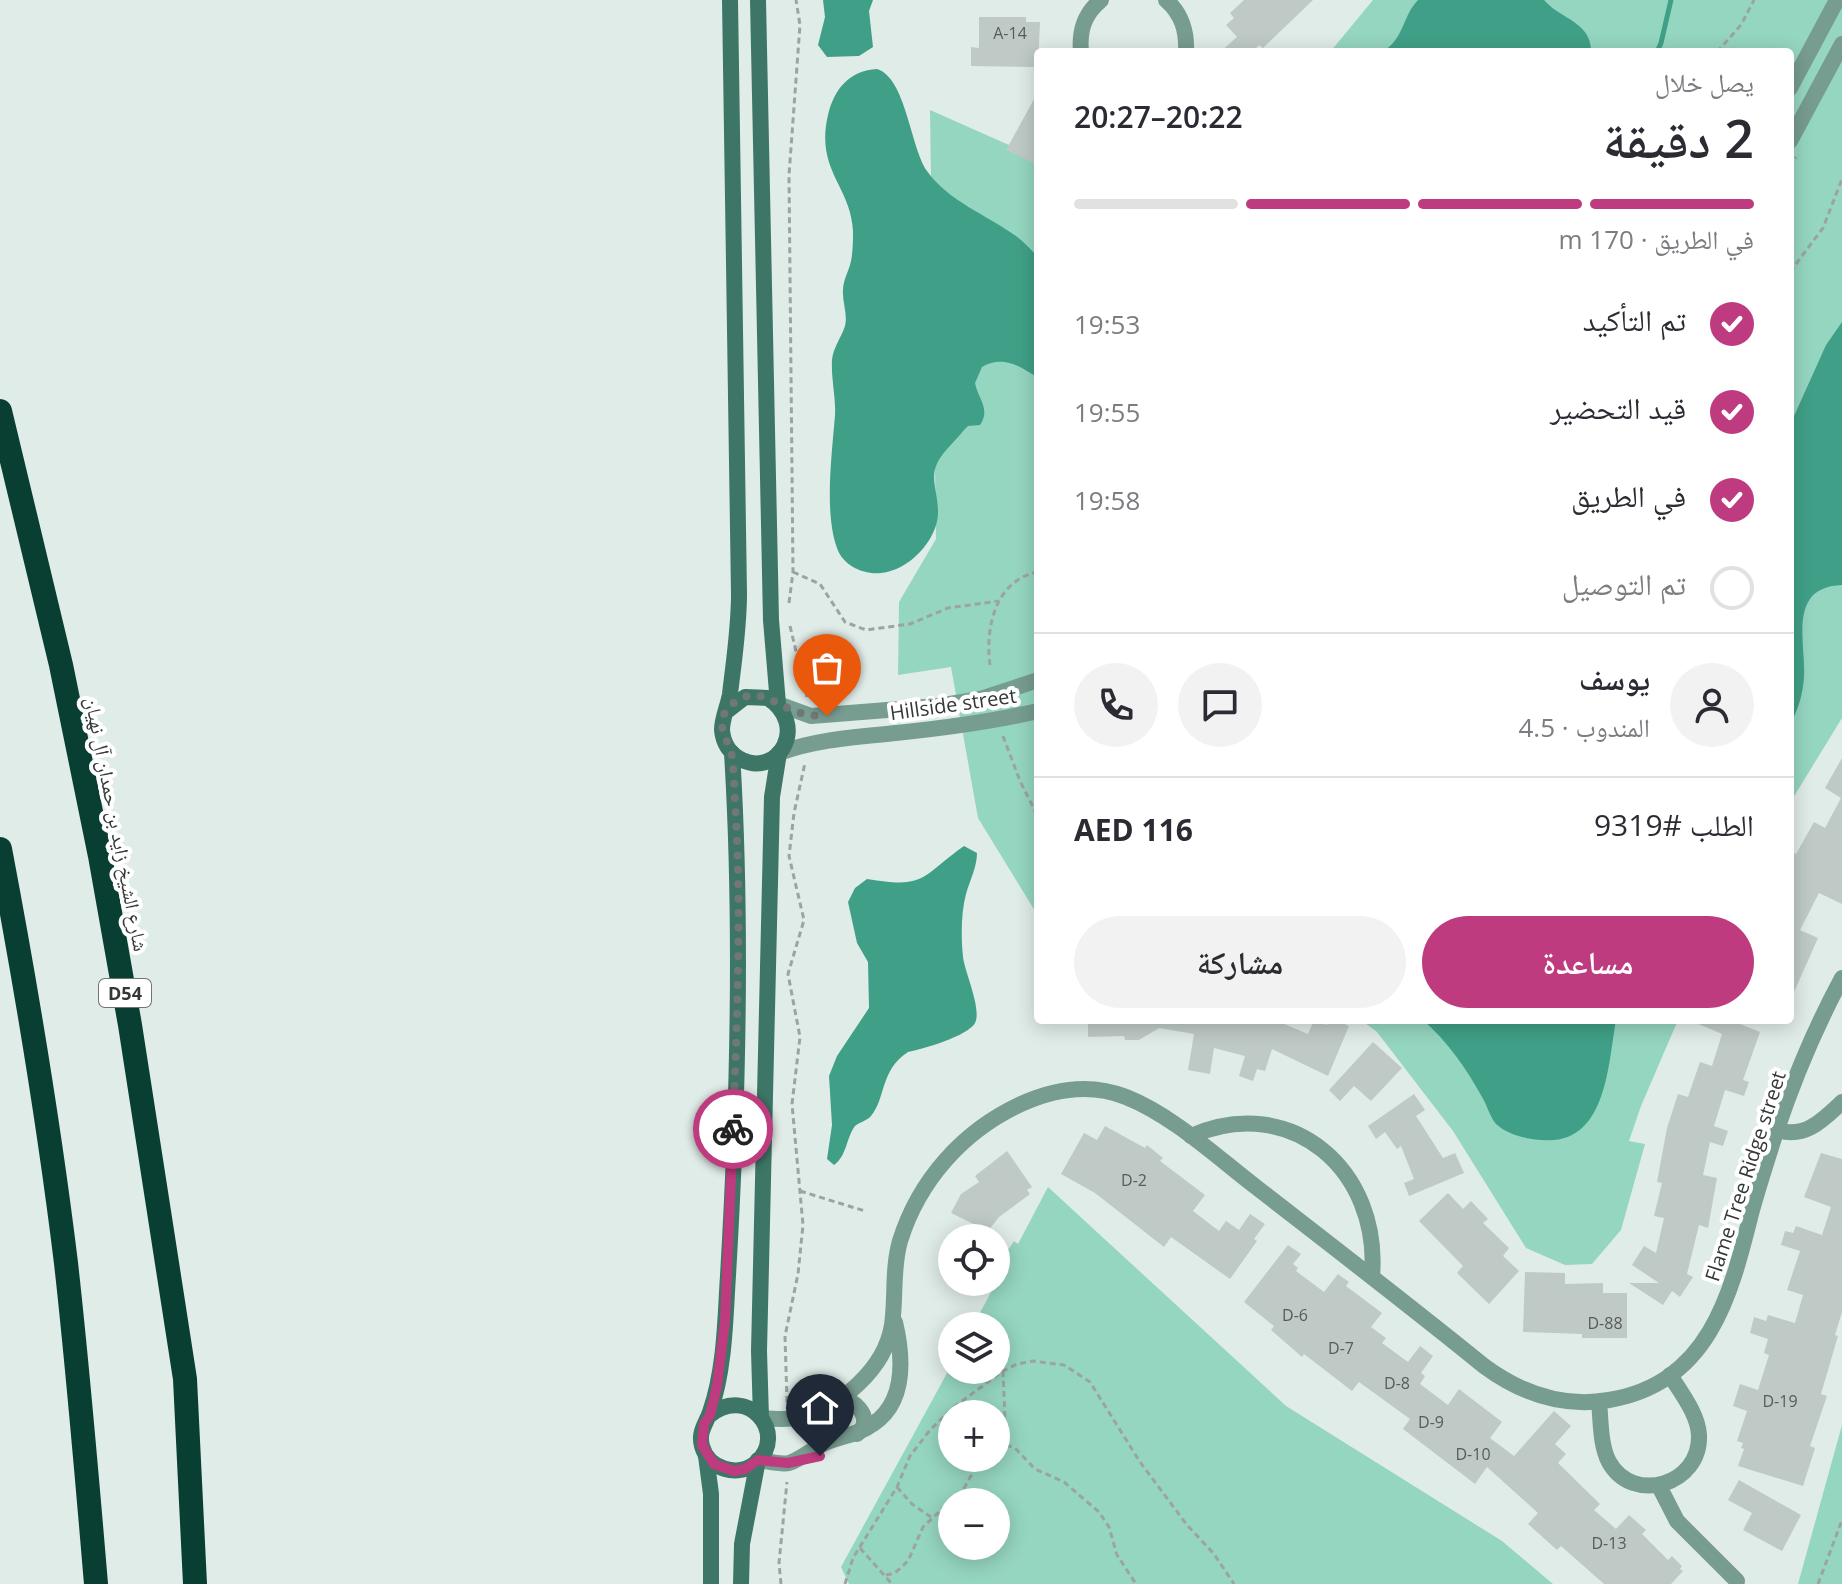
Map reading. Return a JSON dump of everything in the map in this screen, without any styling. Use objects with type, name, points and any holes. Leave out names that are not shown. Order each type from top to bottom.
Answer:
[{"type":"highway","name":"شارع الشيخ زايد بن حمدان آل نهيان","points":[[0,411],[61,665],[130,1025],[184,1368],[195,1584]]},
{"type":"highway","points":[[0,849],[52,1156],[76,1355],[96,1584]]},
{"type":"street","points":[[711,1584],[711,1494],[701,1435],[717,1386],[725,1321],[735,1085],[738,881],[732,753],[722,733],[737,644],[739,594],[730,0]]},
{"type":"street","points":[[741,1584],[742,1544],[758,1460],[767,1445],[768,1434],[761,1418],[759,1351],[772,797],[779,753],[789,734],[789,723],[778,704],[771,620],[758,0]]},
{"type":"street","points":[[1081,48],[1086,16],[1101,0]]},
{"type":"street","points":[[1794,81],[1837,0]]},
{"type":"street","points":[[1172,2],[1184,27],[1186,48]]},
{"type":"street","points":[[1794,134],[1842,44]]},
{"type":"street","name":"Hillside street","points":[[778,704],[811,716],[959,703],[1034,681]]},
{"type":"street","points":[[727,711],[745,697],[768,698],[778,704]]},
{"type":"street","name":"Hillside street","points":[[779,753],[811,743],[954,727],[1034,712]]},
{"type":"street","points":[[732,753],[750,762],[761,762],[779,753]]},
{"type":"street","name":"Flame Tree Ridge street","points":[[761,1418],[787,1419],[805,1415],[839,1398],[873,1368],[887,1342],[900,1242],[921,1194],[952,1153],[999,1116],[1050,1093],[1089,1089],[1127,1097],[1191,1136],[1484,1366],[1519,1388],[1558,1401],[1599,1402],[1636,1393],[1670,1375],[1693,1355],[1712,1331],[1726,1304],[1777,1130],[1812,1040],[1842,978]]},
{"type":"street","points":[[1777,1130],[1798,1133],[1810,1129],[1842,1102]]},
{"type":"street","points":[[1191,1136],[1235,1122],[1258,1123],[1281,1128],[1320,1149],[1336,1162],[1360,1196],[1373,1235],[1372,1276]]},
{"type":"street","name":"Flame Tree Ridge street","points":[[788,1463],[817,1447],[863,1430],[882,1417],[901,1376],[900,1346],[893,1312]]},
{"type":"street","points":[[1599,1402],[1605,1452],[1611,1465],[1632,1483],[1659,1486],[1672,1482],[1693,1462],[1699,1434],[1696,1420],[1670,1375]]},
{"type":"street","points":[[839,1398],[860,1407],[863,1430]]},
{"type":"street","points":[[710,1415],[718,1408],[740,1404],[761,1418]]},
{"type":"street","points":[[706,1456],[724,1469],[734,1471],[745,1469],[758,1460],[788,1463]]},
{"type":"street","points":[[1659,1486],[1677,1521],[1737,1581]]},
{"type":"path","points":[[796,0],[800,25],[789,175],[793,572],[787,614],[811,716]]},
{"type":"path","points":[[1722,48],[1741,25],[1754,0]]},
{"type":"path","points":[[1794,267],[1823,228],[1842,179]]},
{"type":"path","points":[[793,572],[820,584],[845,622],[866,630],[910,624],[948,608],[999,601]]},
{"type":"path","points":[[990,665],[990,624],[999,601],[1022,577],[1034,573]]},
{"type":"path","points":[[1002,733],[1034,809]]},
{"type":"path","points":[[787,1419],[785,1336],[798,1274],[803,1225],[792,1104],[800,1037],[788,974],[804,920],[789,856],[794,813],[811,743]]},
{"type":"path","points":[[800,1191],[865,1211]]},
{"type":"path","points":[[1010,1368],[1048,1361],[1078,1372],[1090,1382],[1140,1462],[1214,1554],[1234,1584]]},
{"type":"path","points":[[845,1584],[848,1569],[897,1487],[910,1456],[930,1430],[954,1407],[985,1384]]},
{"type":"path","points":[[1010,1446],[1035,1469],[1064,1482],[1099,1512],[1109,1527],[1117,1555],[1136,1584]]},
{"type":"path","points":[[781,1584],[779,1563],[788,1463]]},
{"type":"path","points":[[886,1575],[902,1568],[908,1561],[916,1539],[931,1517],[958,1497],[973,1472]]},
{"type":"path","points":[[897,1487],[912,1504],[931,1517]]},
{"type":"path","points":[[1818,1584],[1842,1520]]},
{"type":"path","points":[[859,1548],[892,1584]]},
{"type":"shaded area","points":[[823,0],[873,0],[869,11],[873,47],[859,56],[827,57],[818,45],[825,17]]},
{"type":"shaded area","points":[[1373,0],[1842,0],[1842,718],[1794,796],[1794,48],[1333,48]]},
{"type":"shaded area","points":[[1418,0],[1544,0],[1581,27],[1591,48],[1388,48],[1398,36]]},
{"type":"shaded area","points":[[877,69],[895,85],[921,160],[936,182],[1016,236],[1034,253],[1034,376],[1004,362],[982,367],[975,383],[984,409],[983,419],[980,425],[968,426],[964,430],[935,469],[938,511],[933,532],[912,560],[892,571],[881,573],[861,571],[840,554],[833,534],[830,483],[835,408],[832,360],[846,322],[843,286],[853,250],[853,231],[851,215],[830,164],[825,134],[828,115],[839,89],[851,77]]},
{"type":"shaded area","points":[[930,110],[1034,156],[1034,909],[978,818],[951,667],[898,675],[899,602],[936,539]]},
{"type":"shaded area","points":[[1842,322],[1842,585],[1825,588],[1813,595],[1806,606],[1802,633],[1803,683],[1794,716],[1794,416],[1826,345]]},
{"type":"shaded area","points":[[964,846],[977,853],[962,917],[963,957],[975,1000],[975,1023],[955,1037],[908,1052],[899,1059],[888,1075],[876,1109],[869,1118],[855,1126],[842,1157],[834,1165],[827,1159],[832,1125],[829,1076],[837,1056],[869,1008],[868,962],[857,943],[848,902],[855,888],[867,879],[901,882],[922,878]]},
{"type":"shaded area","points":[[1366,1024],[1676,1024],[1629,1141],[1645,1144],[1621,1230],[1592,1264],[1565,1265],[1526,1248],[1453,1131],[1377,1032]]},
{"type":"shaded area","points":[[1427,1024],[1615,1024],[1606,1079],[1592,1116],[1580,1130],[1564,1138],[1542,1140],[1518,1136],[1496,1124],[1476,1086],[1441,1037]]},
{"type":"shaded area","points":[[1048,1187],[1286,1406],[1502,1541],[1553,1584],[849,1584],[841,1567],[941,1384],[1010,1384],[1010,1312],[980,1312],[989,1296],[1010,1296],[1010,1247],[1014,1241],[1018,1244]]},
{"type":"shaded area","points":[[1842,1425],[1842,1584],[1798,1584]]},
{"type":"building","points":[[1244,0],[1313,0],[1263,48],[1259,45],[1256,48],[1225,48],[1237,37],[1226,25],[1234,18],[1230,13]]},
{"type":"building","points":[[979,17],[1026,17],[1026,22],[1040,22],[1039,48],[1034,48],[1034,67],[971,66],[971,47],[979,48]]},
{"type":"building","points":[[1034,99],[1034,163],[1006,150]]},
{"type":"building","points":[[1842,758],[1842,904],[1819,893],[1800,930],[1818,938],[1794,992],[1794,853],[1814,822],[1825,828],[1841,798],[1825,788]]},
{"type":"building","points":[[1088,1024],[1284,1024],[1308,1034],[1312,1024],[1349,1026],[1328,1076],[1272,1049],[1265,1071],[1257,1069],[1253,1081],[1239,1076],[1245,1056],[1214,1048],[1210,1074],[1188,1070],[1194,1034],[1159,1028],[1139,1040],[1125,1040],[1124,1036],[1088,1037]]},
{"type":"building","points":[[1698,1024],[1740,1024],[1760,1032],[1743,1080],[1749,1082],[1744,1096],[1725,1090],[1714,1126],[1728,1131],[1723,1146],[1710,1142],[1703,1175],[1717,1178],[1708,1228],[1699,1225],[1687,1274],[1693,1277],[1680,1297],[1672,1291],[1663,1305],[1629,1283],[1659,1283],[1632,1265],[1644,1246],[1656,1253],[1664,1218],[1654,1216],[1662,1183],[1657,1182],[1667,1128],[1678,1094],[1688,1097],[1700,1062],[1712,1066],[1722,1034]]},
{"type":"building","points":[[1373,1042],[1402,1068],[1371,1101],[1354,1086],[1340,1101],[1329,1090]]},
{"type":"building","points":[[1414,1094],[1425,1110],[1416,1116],[1443,1158],[1455,1153],[1464,1173],[1409,1196],[1404,1183],[1414,1179],[1401,1146],[1397,1149],[1385,1132],[1376,1139],[1368,1126]]},
{"type":"building","points":[[1105,1126],[1145,1148],[1147,1145],[1163,1158],[1160,1161],[1205,1195],[1193,1211],[1219,1231],[1226,1221],[1239,1230],[1250,1214],[1265,1224],[1230,1279],[1171,1237],[1164,1247],[1095,1193],[1061,1174],[1084,1133],[1097,1140]]},
{"type":"building","points":[[1007,1151],[1032,1187],[1027,1190],[1030,1194],[994,1224],[974,1224],[951,1213],[961,1194],[979,1182],[975,1176]]},
{"type":"building","points":[[1821,1153],[1842,1159],[1842,1312],[1821,1394],[1827,1396],[1810,1446],[1815,1448],[1803,1486],[1738,1466],[1744,1449],[1741,1448],[1743,1443],[1737,1441],[1747,1411],[1733,1406],[1740,1384],[1758,1390],[1769,1355],[1764,1353],[1768,1339],[1750,1333],[1754,1317],[1766,1321],[1768,1315],[1795,1323],[1803,1295],[1787,1290],[1800,1251],[1781,1245],[1785,1231],[1793,1233],[1796,1226],[1822,1235],[1831,1207],[1804,1197]]},
{"type":"building","points":[[1448,1193],[1463,1209],[1471,1201],[1488,1219],[1483,1223],[1509,1248],[1503,1256],[1519,1271],[1489,1304],[1457,1273],[1463,1266],[1419,1221]]},
{"type":"building","points":[[1288,1245],[1301,1254],[1293,1264],[1298,1268],[1296,1271],[1324,1292],[1338,1274],[1349,1282],[1346,1286],[1382,1313],[1371,1327],[1386,1338],[1382,1343],[1408,1362],[1420,1346],[1433,1356],[1421,1373],[1425,1376],[1420,1384],[1448,1405],[1459,1389],[1502,1422],[1490,1438],[1514,1456],[1554,1411],[1571,1426],[1555,1444],[1566,1454],[1558,1463],[1600,1504],[1594,1510],[1616,1529],[1629,1515],[1646,1530],[1642,1534],[1668,1560],[1672,1556],[1683,1571],[1671,1584],[1604,1584],[1561,1546],[1557,1550],[1528,1524],[1538,1513],[1487,1467],[1475,1484],[1403,1429],[1410,1419],[1359,1382],[1352,1391],[1304,1354],[1302,1357],[1271,1330],[1274,1326],[1244,1302]]},
{"type":"building","points":[[1525,1272],[1565,1273],[1565,1284],[1603,1283],[1603,1293],[1627,1293],[1627,1338],[1582,1338],[1582,1334],[1523,1332]]},
{"type":"building","points":[[1739,1480],[1801,1515],[1782,1551],[1743,1530],[1752,1513],[1728,1500]]},
{"type":"waterway","points":[[1659,48],[1671,0]]},
{"type":"way so far","points":[[733,1129],[737,837],[732,753],[722,733],[723,721],[735,702],[757,695],[795,712],[827,716]]},
{"type":"route","points":[[733,1129],[725,1321],[717,1386],[701,1435],[702,1445],[706,1456],[714,1464],[734,1471],[745,1469],[758,1460],[788,1463],[820,1456]]}]
